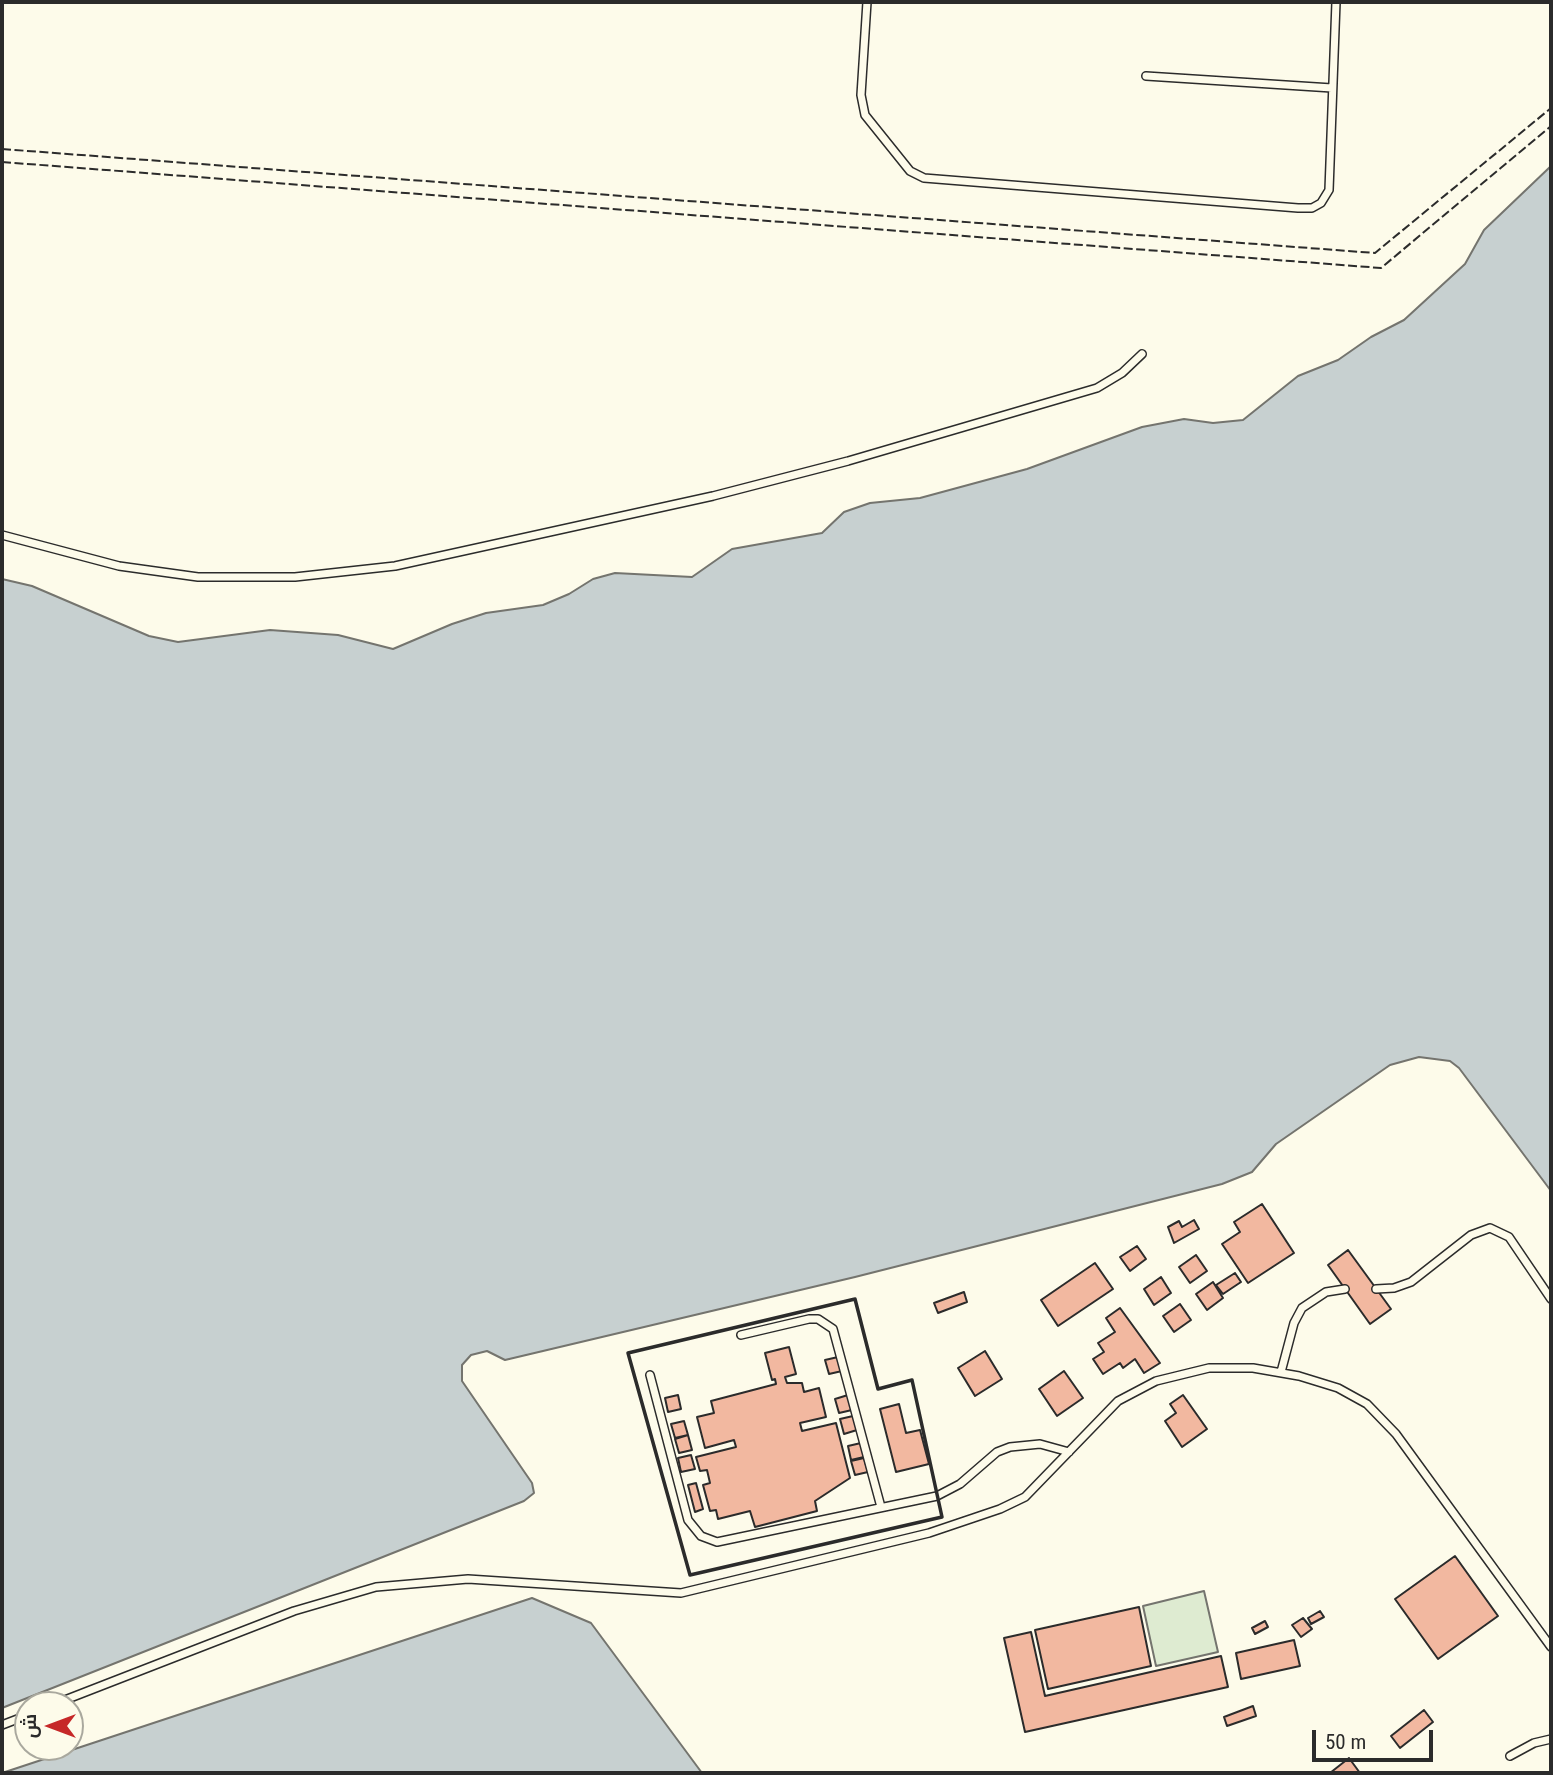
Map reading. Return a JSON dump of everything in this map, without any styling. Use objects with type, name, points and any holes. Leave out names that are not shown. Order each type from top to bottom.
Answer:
[{"type":"lane","points":[[867,2],[861,95],[865,115],[910,171],[924,178],[1312,208],[1321,203],[1329,190],[1336,2]]},
{"type":"lane","points":[[1146,76],[1332,88]]},
{"type":"lane","points":[[2,535],[119,566],[198,577],[295,577],[396,566],[713,496],[874,453],[1097,388],[1122,373],[1142,354]]},
{"type":"lane","points":[[1376,1289],[1394,1289],[1411,1282],[1471,1234],[1490,1228],[1509,1237],[1551,1299]]},
{"type":"lane","points":[[1281,1372],[1293,1323],[1302,1308],[1326,1292],[1345,1289]]},
{"type":"lane","points":[[741,1335],[809,1319],[818,1319],[833,1329],[881,1507]]},
{"type":"lane","points":[[84,1693],[303,1608],[376,1587],[468,1579],[654,1594],[695,1592],[929,1533],[1000,1509],[1036,1488],[1118,1401],[1156,1381],[1209,1367],[1281,1372],[1346,1392],[1383,1418],[1551,1647]]},
{"type":"lane","points":[[650,1375],[688,1520],[701,1536],[725,1541],[950,1490],[997,1452],[1010,1447],[1040,1444],[1069,1452]]},
{"type":"lane","points":[[1510,1756],[1534,1743],[1551,1739]]},
{"type":"green space","points":[[1204,1591],[1218,1652],[1156,1666],[1143,1606]]},
{"type":"shaded area","points":[[1551,166],[1551,1191],[1459,1068],[1450,1061],[1419,1057],[1390,1065],[1276,1144],[1252,1172],[1222,1184],[855,1277],[505,1360],[487,1351],[471,1355],[462,1365],[462,1381],[532,1483],[534,1493],[524,1501],[45,1691],[14,1691],[14,1703],[2,1708],[2,579],[32,586],[149,636],[178,642],[270,630],[338,635],[393,649],[486,613],[543,605],[569,594],[593,579],[615,573],[692,577],[732,549],[822,533],[844,512],[870,503],[920,498],[1027,469],[1142,427],[1184,419],[1213,423],[1243,420],[1298,376],[1338,360],[1371,337],[1404,320],[1465,264],[1484,230]]},
{"type":"shaded area","points":[[532,1598],[591,1623],[702,1773],[2,1773],[38,1761],[84,1761],[84,1746]]},
{"type":"building","points":[[1262,1204],[1294,1253],[1248,1283],[1222,1244],[1240,1232],[1234,1222]]},
{"type":"building","points":[[1194,1220],[1199,1229],[1174,1243],[1168,1227],[1179,1221],[1182,1227]]},
{"type":"building","points":[[1137,1246],[1146,1259],[1130,1271],[1120,1257]]},
{"type":"building","points":[[1348,1250],[1391,1309],[1370,1324],[1328,1265]]},
{"type":"building","points":[[1196,1255],[1207,1271],[1190,1283],[1179,1267]]},
{"type":"building","points":[[1095,1263],[1113,1289],[1058,1326],[1041,1300]]},
{"type":"building","points":[[1235,1273],[1241,1282],[1223,1294],[1216,1285]]},
{"type":"building","points":[[1161,1277],[1171,1293],[1154,1305],[1144,1289]]},
{"type":"building","points":[[1213,1282],[1223,1298],[1207,1310],[1196,1294]]},
{"type":"building","points":[[964,1292],[967,1302],[938,1313],[934,1303]]},
{"type":"building","points":[[1180,1304],[1191,1320],[1174,1332],[1163,1316]]},
{"type":"building","points":[[1120,1308],[1160,1363],[1144,1373],[1135,1359],[1123,1368],[1120,1363],[1103,1374],[1093,1359],[1104,1352],[1098,1343],[1115,1332],[1106,1318]]},
{"type":"building","points":[[789,1347],[796,1374],[785,1377],[787,1383],[802,1383],[804,1392],[819,1388],[826,1417],[800,1423],[802,1431],[836,1423],[850,1478],[815,1501],[817,1511],[755,1527],[750,1511],[718,1519],[716,1510],[710,1511],[703,1485],[710,1483],[707,1470],[700,1471],[696,1457],[736,1447],[734,1440],[705,1448],[697,1417],[714,1413],[711,1401],[776,1384],[775,1379],[772,1380],[765,1353]]},
{"type":"building","points":[[985,1351],[1002,1379],[975,1396],[958,1368]]},
{"type":"building","points":[[838,1357],[842,1371],[829,1374],[825,1360]]},
{"type":"building","points":[[1064,1371],[1083,1398],[1057,1416],[1039,1389]]},
{"type":"building","points":[[678,1395],[681,1409],[668,1412],[665,1398]]},
{"type":"building","points":[[848,1395],[852,1410],[839,1413],[835,1399]]},
{"type":"building","points":[[1183,1395],[1207,1429],[1182,1447],[1165,1421],[1176,1413],[1170,1404]]},
{"type":"building","points":[[899,1404],[906,1433],[920,1430],[929,1464],[896,1472],[880,1409]]},
{"type":"building","points":[[853,1416],[857,1430],[844,1434],[840,1419]]},
{"type":"building","points":[[684,1421],[688,1435],[675,1438],[671,1424]]},
{"type":"building","points":[[688,1435],[692,1450],[679,1453],[675,1439]]},
{"type":"building","points":[[861,1443],[864,1457],[851,1460],[848,1446]]},
{"type":"building","points":[[691,1455],[695,1469],[681,1472],[678,1458]]},
{"type":"building","points":[[864,1458],[868,1472],[855,1475],[851,1461]]},
{"type":"building","points":[[696,1483],[703,1509],[695,1512],[688,1485]]},
{"type":"building","points":[[1455,1556],[1498,1616],[1438,1659],[1395,1599]]},
{"type":"building","points":[[1139,1607],[1151,1666],[1048,1689],[1035,1630]]},
{"type":"building","points":[[1320,1611],[1324,1617],[1311,1624],[1308,1618]]},
{"type":"building","points":[[1303,1618],[1312,1629],[1301,1637],[1292,1625]]},
{"type":"building","points":[[1265,1621],[1268,1627],[1255,1634],[1252,1628]]},
{"type":"building","points":[[1031,1632],[1045,1696],[1221,1656],[1228,1687],[1025,1732],[1004,1638]]},
{"type":"building","points":[[1294,1640],[1300,1666],[1241,1679],[1236,1653]]},
{"type":"building","points":[[1253,1706],[1256,1716],[1227,1726],[1224,1717]]},
{"type":"building","points":[[1424,1710],[1433,1722],[1400,1748],[1391,1736]]},
{"type":"building","points":[[1349,1758],[1360,1773],[1330,1773]]},
{"type":"fence","points":[[2,149],[1375,253],[1551,108]]},
{"type":"fence","points":[[2,162],[1381,268],[1551,126]]},
{"type":"wall","points":[[855,1299],[878,1389],[912,1380],[942,1517],[690,1575],[628,1353],[855,1299]]}]
